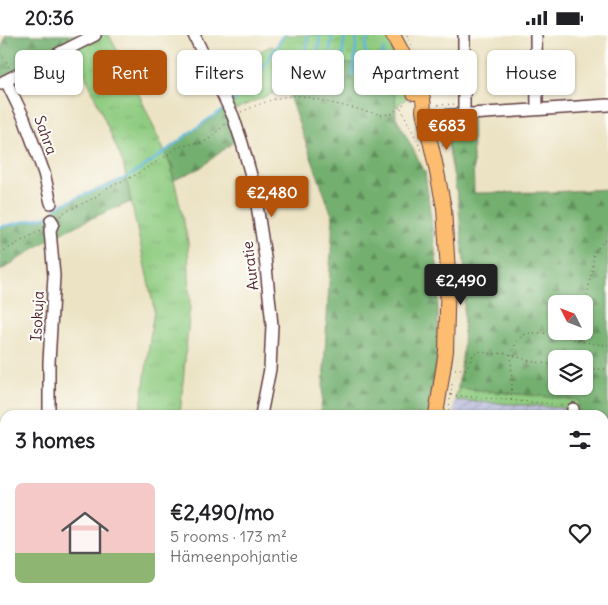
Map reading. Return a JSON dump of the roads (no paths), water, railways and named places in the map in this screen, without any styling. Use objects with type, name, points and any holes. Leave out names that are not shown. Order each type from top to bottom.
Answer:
[{"type":"main road","points":[[393,35],[402,52],[414,91],[419,89],[422,96],[444,209],[448,273],[446,351],[437,410]]},
{"type":"street","points":[[6,80],[95,35]]},
{"type":"street","name":"Auratie","points":[[194,35],[233,116],[254,186],[272,325],[270,369],[262,410]]},
{"type":"street","points":[[464,35],[464,114]]},
{"type":"street","points":[[536,35],[537,109]]},
{"type":"street","name":"Sahra","points":[[6,80],[24,118],[44,173],[51,203]]},
{"type":"street","points":[[424,114],[464,114],[608,105]]},
{"type":"street","name":"Isokuja","points":[[50,410],[54,276],[50,229],[52,222]]},
{"type":"waterway","points":[[232,103],[262,69],[284,35]]},
{"type":"waterway","points":[[306,50],[308,35]]},
{"type":"waterway","points":[[318,50],[320,35]]},
{"type":"waterway","points":[[330,50],[332,35]]},
{"type":"waterway","points":[[343,50],[345,35]]},
{"type":"waterway","points":[[353,75],[357,35]]},
{"type":"waterway","points":[[365,50],[367,35]]},
{"type":"waterway","points":[[56,208],[134,173],[202,123],[226,108]]},
{"type":"waterway","points":[[0,227],[48,215]]}]
